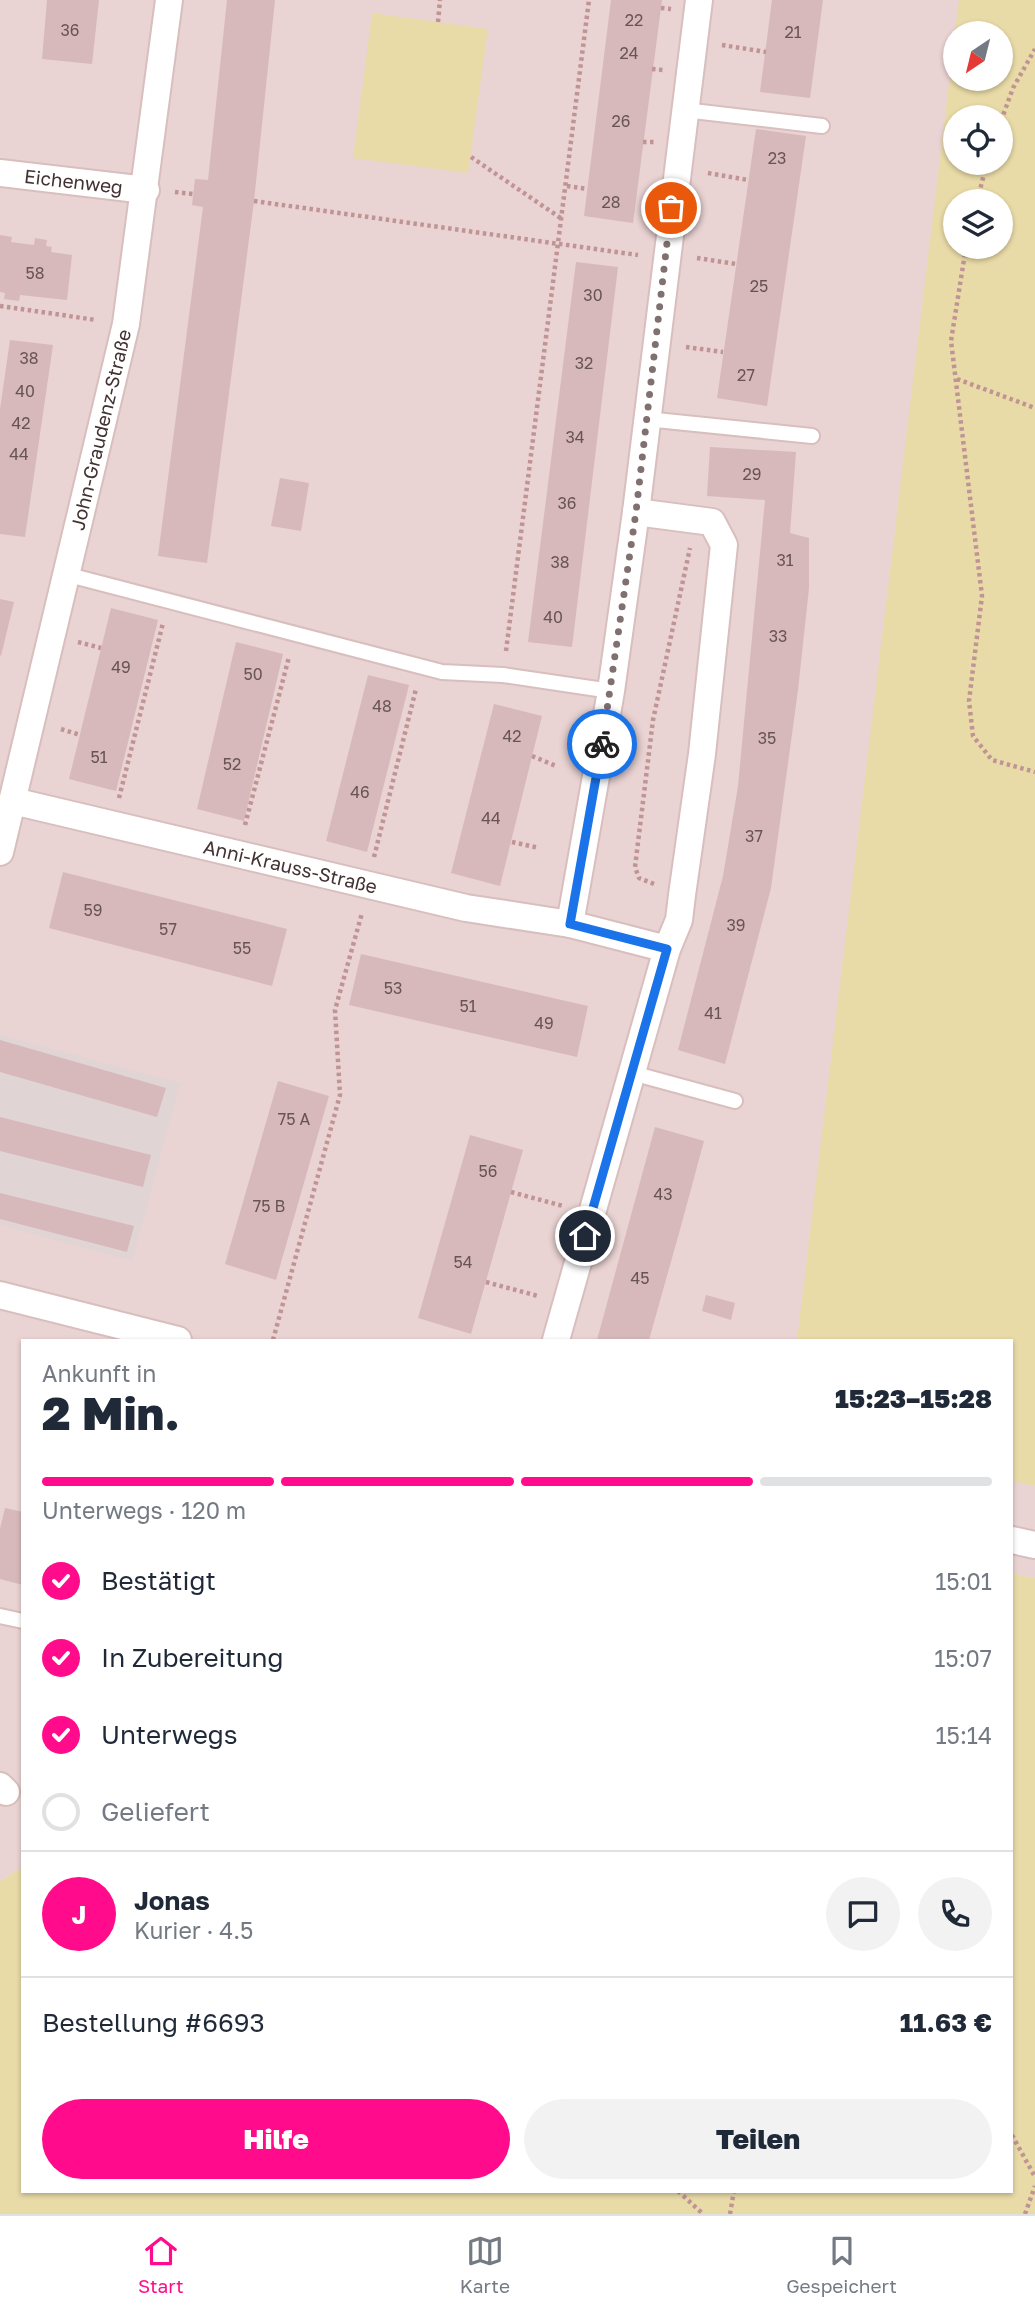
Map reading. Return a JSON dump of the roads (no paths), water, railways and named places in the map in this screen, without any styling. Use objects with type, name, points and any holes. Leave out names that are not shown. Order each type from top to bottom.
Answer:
[{"type":"street","name":"John-Graudenz-Straße","points":[[0,852],[126,324],[146,190],[169,0]]},
{"type":"street","points":[[570,924],[611,691],[636,512],[665,258],[699,0]]},
{"type":"street","name":"Eichenweg","points":[[0,173],[146,190]]},
{"type":"street","points":[[556,1339],[667,949],[679,920],[702,754],[724,545],[712,522],[636,512]]},
{"type":"street","name":"Anni-Krauss-Straße","points":[[13,801],[371,877],[467,908],[570,924],[667,949]]},
{"type":"street","points":[[0,1296],[174,1339]]},
{"type":"street","points":[[1013,1540],[1035,1545]]},
{"type":"lane","points":[[684,110],[822,127]]},
{"type":"lane","points":[[646,419],[812,436]]},
{"type":"lane","points":[[65,574],[442,672],[503,676],[611,691]]},
{"type":"lane","points":[[632,1073],[734,1101]]},
{"type":"lane","points":[[0,1616],[21,1621]]}]
